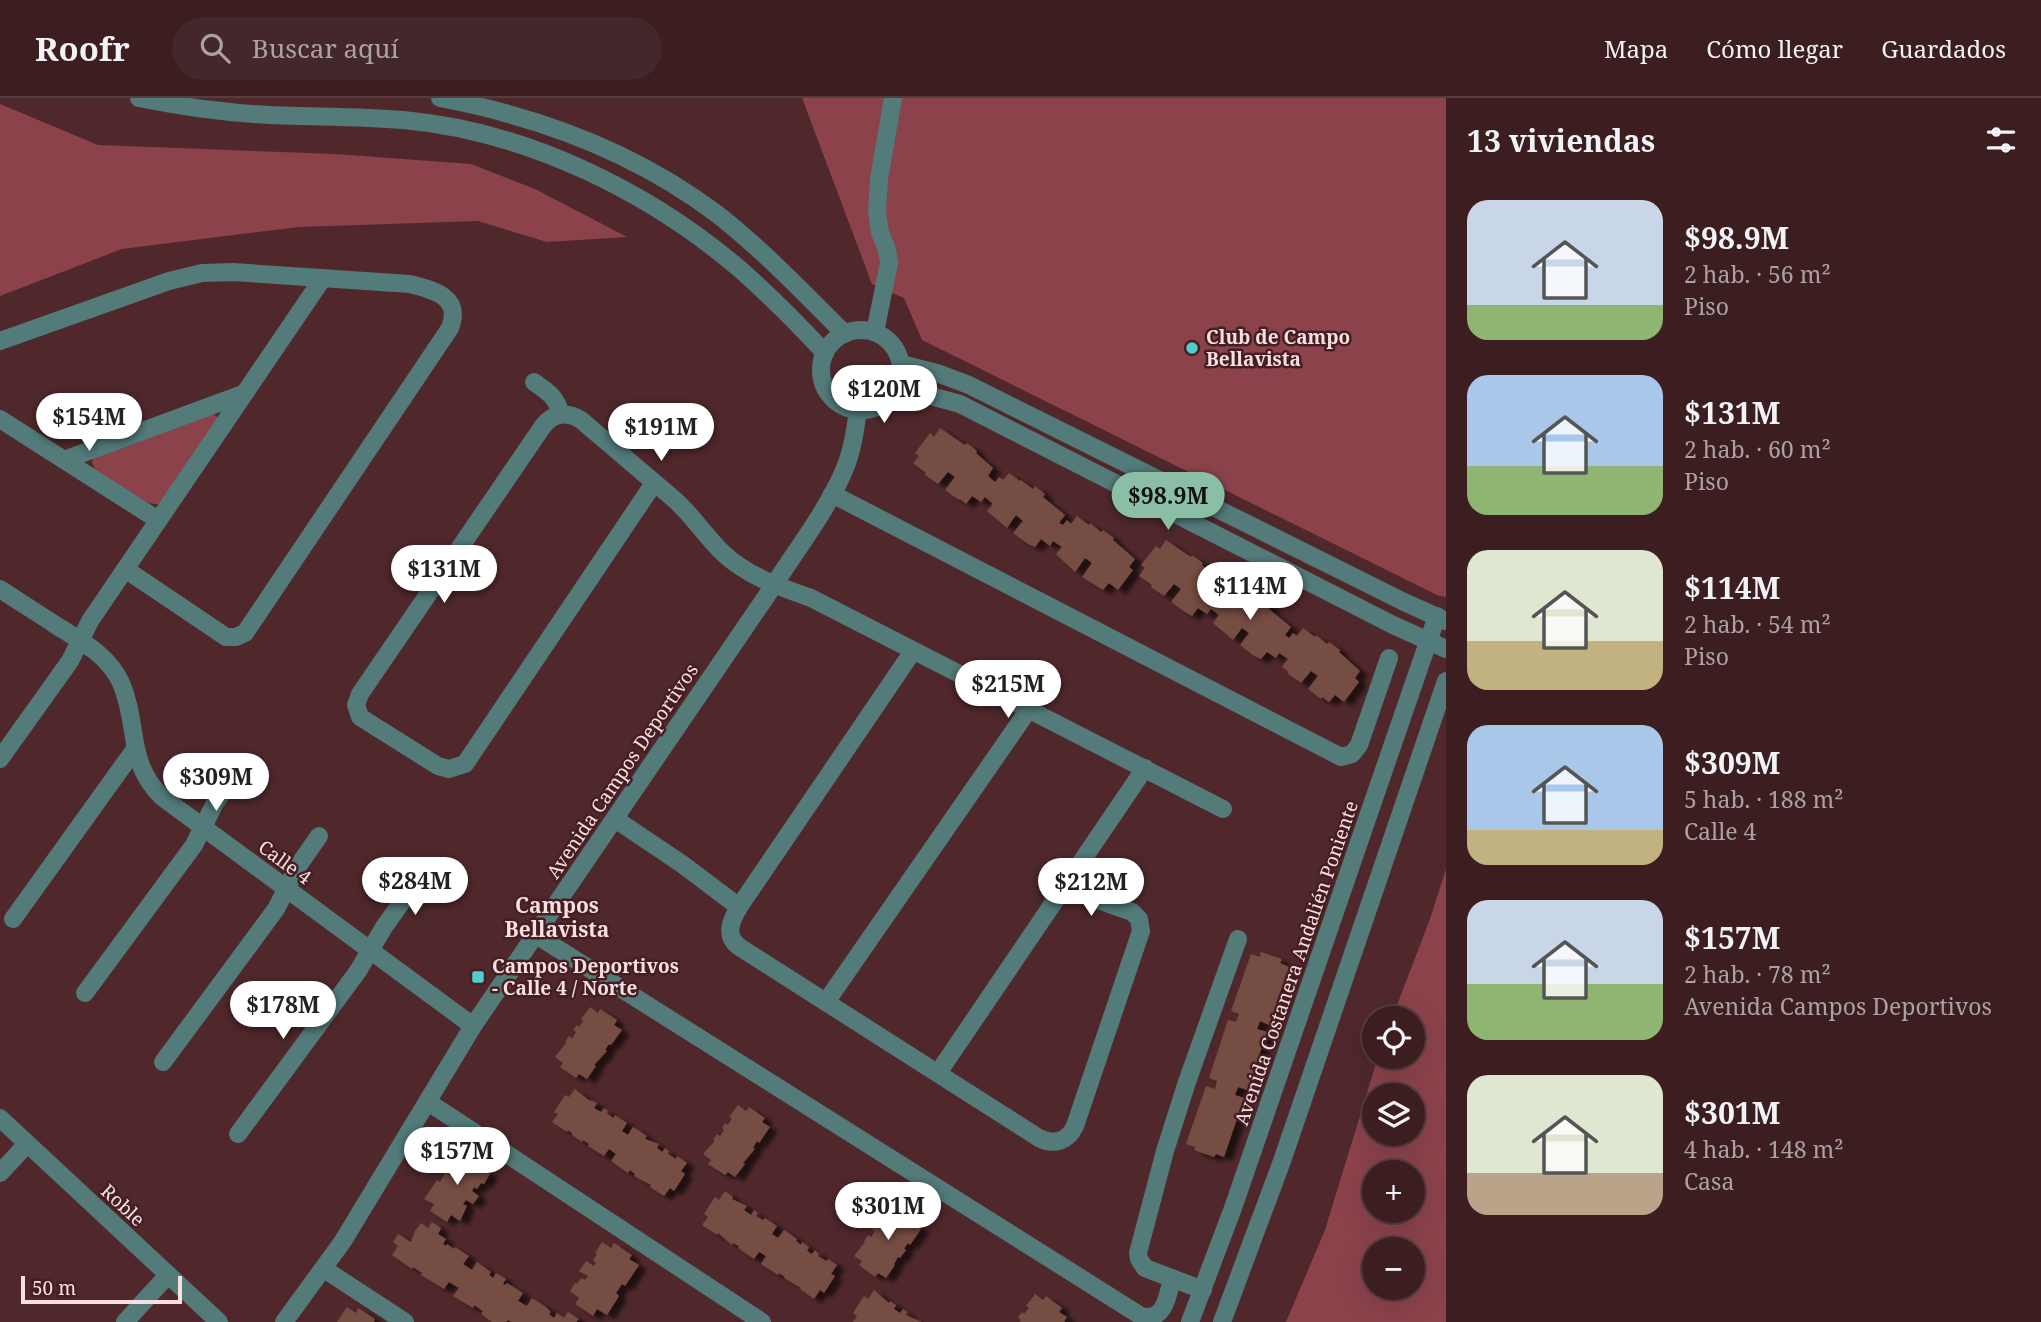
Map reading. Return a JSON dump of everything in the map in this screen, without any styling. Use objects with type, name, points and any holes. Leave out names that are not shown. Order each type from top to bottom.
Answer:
[{"type":"street","points":[[139,98],[204,110],[405,120],[464,130],[548,155],[629,194],[707,243],[775,302],[825,354]]},
{"type":"street","points":[[440,98],[517,115],[560,129],[662,177],[716,213],[740,233],[845,334]]},
{"type":"street","points":[[875,332],[889,263],[877,212],[879,179],[894,98]]},
{"type":"street","points":[[0,341],[186,276],[218,272],[410,284],[435,292],[447,300],[453,314],[450,328],[245,633],[236,637],[226,636],[125,569]]},
{"type":"street","points":[[0,759],[71,661],[90,621],[323,278]]},
{"type":"street","points":[[892,397],[900,382],[901,364],[892,344],[875,332],[855,331],[833,342],[825,354],[821,372],[827,391],[840,404],[858,410],[877,407],[892,397],[909,394],[924,394],[960,404],[1393,625],[1446,649]]},
{"type":"street","points":[[901,364],[969,385],[1441,619]]},
{"type":"street","points":[[534,382],[554,398],[560,414]]},
{"type":"street","points":[[64,460],[243,394]]},
{"type":"street","name":"Avenida Campos Deportivos","points":[[284,1322],[324,1269],[473,1026],[774,585],[832,494],[851,452],[858,410]]},
{"type":"street","points":[[654,483],[465,764],[449,769],[438,766],[366,722],[357,710],[360,694],[542,426],[560,414],[567,414],[581,420],[686,510],[722,553],[737,565],[774,585],[811,598],[1223,808]]},
{"type":"street","points":[[0,419],[158,520]]},
{"type":"street","points":[[832,494],[1341,757],[1352,754],[1359,745],[1389,658]]},
{"type":"street","name":"Calle 4","points":[[0,589],[104,659],[121,683],[140,766],[153,789],[473,1026]]},
{"type":"street","name":"Avenida Costanera Andalién Poniente","points":[[1190,1322],[1237,1197],[1429,641],[1441,619]]},
{"type":"street","points":[[914,650],[739,907],[729,929],[732,940],[1046,1142],[1061,1141],[1072,1132],[1141,925],[1132,912],[1064,888]]},
{"type":"street","points":[[1222,1322],[1282,1161],[1446,681]]},
{"type":"street","points":[[827,1002],[1029,709]]},
{"type":"street","points":[[13,919],[135,749]]},
{"type":"street","points":[[938,1073],[1145,768]]},
{"type":"street","points":[[85,993],[194,845],[215,803],[234,776]]},
{"type":"street","points":[[615,819],[739,907]]},
{"type":"street","points":[[163,1062],[276,909],[298,866],[319,836]]},
{"type":"street","points":[[238,1134],[358,971],[414,885]]},
{"type":"street","points":[[536,935],[1141,1316],[1154,1318],[1163,1312],[1172,1278]]},
{"type":"street","points":[[1203,1290],[1145,1268],[1139,1259],[1139,1245],[1187,1082],[1238,939]]},
{"type":"street","points":[[428,1102],[762,1322]]},
{"type":"street","name":"Roble","points":[[0,1118],[219,1322]]},
{"type":"street","points":[[0,1173],[27,1144]]},
{"type":"street","points":[[324,1269],[405,1322]]},
{"type":"street","points":[[125,1322],[169,1275]]},
{"type":"shaded area","name":"Club de Campo Bellavista","points":[[802,98],[1446,98],[1446,597],[1437,595],[922,340],[904,298],[872,284]]},
{"type":"shaded area","points":[[0,104],[98,145],[335,154],[471,164],[535,189],[627,237],[547,242],[478,221],[299,227],[122,249],[0,296]]},
{"type":"shaded area","points":[[213,414],[219,418],[160,504],[135,497],[95,469],[92,463],[93,458]]},
{"type":"shaded area","points":[[1446,869],[1446,1322],[1286,1322],[1325,1230],[1362,1109],[1362,1146],[1425,1146],[1425,1083],[1370,1083],[1374,1069],[1425,1069],[1425,1006],[1397,1006]]},
{"type":"building","points":[[940,428],[977,451],[993,468],[988,476],[995,482],[999,477],[1003,480],[1009,473],[1033,489],[1035,486],[1045,494],[1043,497],[1065,515],[1059,523],[1063,525],[1067,520],[1071,524],[1077,516],[1114,538],[1113,540],[1135,559],[1129,567],[1133,570],[1118,590],[1109,583],[1103,590],[1082,577],[1092,563],[1085,558],[1075,572],[1056,554],[1062,547],[1053,541],[1050,546],[1041,539],[1035,547],[1028,544],[1013,533],[1023,521],[1016,515],[1007,528],[987,511],[993,504],[985,497],[981,502],[972,496],[966,504],[959,500],[945,490],[955,477],[948,472],[938,484],[925,475],[926,473],[913,463],[919,456],[915,453],[930,433],[934,437]]},
{"type":"building","points":[[1166,540],[1203,563],[1219,580],[1214,588],[1221,594],[1225,589],[1229,592],[1235,585],[1271,606],[1269,609],[1291,627],[1285,635],[1289,638],[1293,633],[1297,636],[1303,628],[1340,650],[1339,652],[1360,671],[1355,678],[1359,682],[1344,702],[1335,695],[1329,702],[1322,697],[1321,699],[1308,689],[1318,676],[1311,671],[1301,683],[1282,667],[1288,659],[1279,653],[1276,658],[1267,652],[1261,659],[1254,656],[1240,645],[1249,633],[1242,628],[1233,640],[1213,623],[1219,615],[1211,609],[1207,614],[1198,608],[1192,616],[1185,612],[1171,602],[1181,589],[1174,584],[1164,596],[1151,587],[1152,585],[1139,576],[1145,568],[1141,565],[1156,546],[1160,549]]},
{"type":"building","points":[[1261,952],[1282,959],[1280,963],[1289,967],[1269,1025],[1260,1021],[1257,1029],[1267,1032],[1247,1090],[1238,1087],[1235,1095],[1244,1098],[1224,1157],[1216,1154],[1214,1157],[1186,1144],[1206,1086],[1215,1089],[1217,1081],[1209,1078],[1228,1020],[1236,1022],[1239,1014],[1231,1011],[1251,954],[1260,957]]},
{"type":"building","points":[[590,1007],[598,1013],[600,1009],[617,1020],[614,1025],[622,1030],[594,1065],[596,1066],[587,1079],[579,1074],[576,1078],[560,1067],[563,1063],[555,1057],[569,1036],[572,1039],[576,1032],[573,1030],[577,1025],[579,1027],[583,1021],[581,1019]]},
{"type":"building","points":[[575,1089],[597,1103],[594,1108],[601,1112],[604,1108],[613,1118],[615,1115],[627,1123],[622,1131],[628,1135],[633,1127],[647,1136],[645,1139],[659,1144],[657,1148],[662,1152],[665,1148],[669,1151],[668,1154],[687,1163],[681,1171],[685,1174],[674,1191],[670,1188],[664,1196],[634,1176],[630,1170],[628,1173],[611,1161],[616,1154],[609,1149],[604,1156],[552,1122],[558,1114],[554,1112],[565,1095],[569,1097]]},
{"type":"building","points":[[738,1105],[746,1111],[749,1107],[765,1118],[762,1122],[770,1127],[759,1143],[757,1141],[753,1148],[755,1149],[735,1177],[728,1172],[725,1175],[708,1164],[711,1160],[703,1154],[715,1141],[713,1140],[717,1134],[720,1136],[725,1123],[728,1125],[732,1118],[729,1117]]},
{"type":"building","points":[[455,1151],[464,1157],[467,1153],[484,1164],[481,1168],[490,1174],[484,1184],[481,1183],[477,1189],[474,1187],[472,1191],[479,1196],[473,1204],[466,1200],[463,1204],[467,1206],[460,1221],[451,1215],[447,1222],[430,1211],[434,1204],[424,1199],[437,1180],[440,1182],[445,1173],[442,1172]]},
{"type":"building","points":[[725,1191],[732,1199],[747,1206],[744,1210],[751,1215],[754,1210],[758,1213],[756,1216],[777,1226],[772,1234],[778,1238],[784,1230],[801,1245],[802,1242],[809,1247],[807,1251],[812,1254],[815,1250],[818,1256],[837,1265],[831,1274],[835,1276],[824,1293],[820,1290],[814,1299],[779,1273],[778,1275],[761,1264],[766,1256],[759,1252],[754,1259],[738,1248],[739,1246],[733,1243],[732,1245],[718,1233],[717,1235],[702,1225],[708,1217],[704,1214],[715,1197],[719,1200]]},
{"type":"building","points":[[888,1206],[897,1212],[899,1208],[916,1220],[913,1223],[921,1229],[910,1245],[908,1243],[900,1258],[898,1257],[886,1278],[878,1273],[875,1277],[859,1265],[862,1261],[854,1256],[868,1235],[871,1237],[876,1224],[878,1226],[883,1220],[880,1218]]},
{"type":"building","points":[[432,1222],[441,1228],[438,1234],[446,1239],[443,1244],[454,1249],[455,1247],[469,1256],[463,1264],[472,1270],[477,1262],[491,1272],[489,1275],[493,1278],[496,1273],[506,1279],[503,1284],[507,1283],[523,1293],[518,1301],[527,1306],[532,1298],[546,1307],[554,1318],[557,1313],[564,1318],[568,1312],[579,1319],[576,1322],[492,1322],[474,1305],[473,1308],[453,1296],[459,1288],[449,1282],[444,1289],[392,1255],[398,1246],[393,1242],[398,1234],[411,1242],[421,1223],[428,1228]]},
{"type":"building","points":[[602,1242],[611,1248],[614,1243],[632,1255],[629,1259],[639,1265],[625,1286],[622,1284],[616,1293],[619,1296],[607,1315],[597,1309],[593,1316],[575,1304],[579,1298],[570,1291],[581,1278],[585,1280],[588,1276],[579,1271],[586,1261],[594,1266],[595,1253]]},
{"type":"building","points":[[874,1290],[889,1303],[890,1301],[896,1305],[894,1309],[900,1313],[903,1309],[907,1312],[906,1315],[922,1322],[853,1322],[857,1316],[853,1313],[864,1296],[868,1299]]},
{"type":"building","points":[[1035,1294],[1043,1300],[1046,1296],[1062,1308],[1059,1312],[1067,1317],[1064,1322],[1020,1322],[1018,1317],[1029,1308],[1026,1306]]},
{"type":"building","points":[[347,1307],[356,1313],[358,1308],[375,1319],[374,1322],[337,1322]]},
{"type":"place","name":"Club de Campo Bellavista","points":[[1192,348]]},
{"type":"place","name":"Campos Deportivos - Calle 4 / Norte","points":[[478,977]]},
{"type":"district","name":"Campos Bellavista","points":[[557,918]]}]
